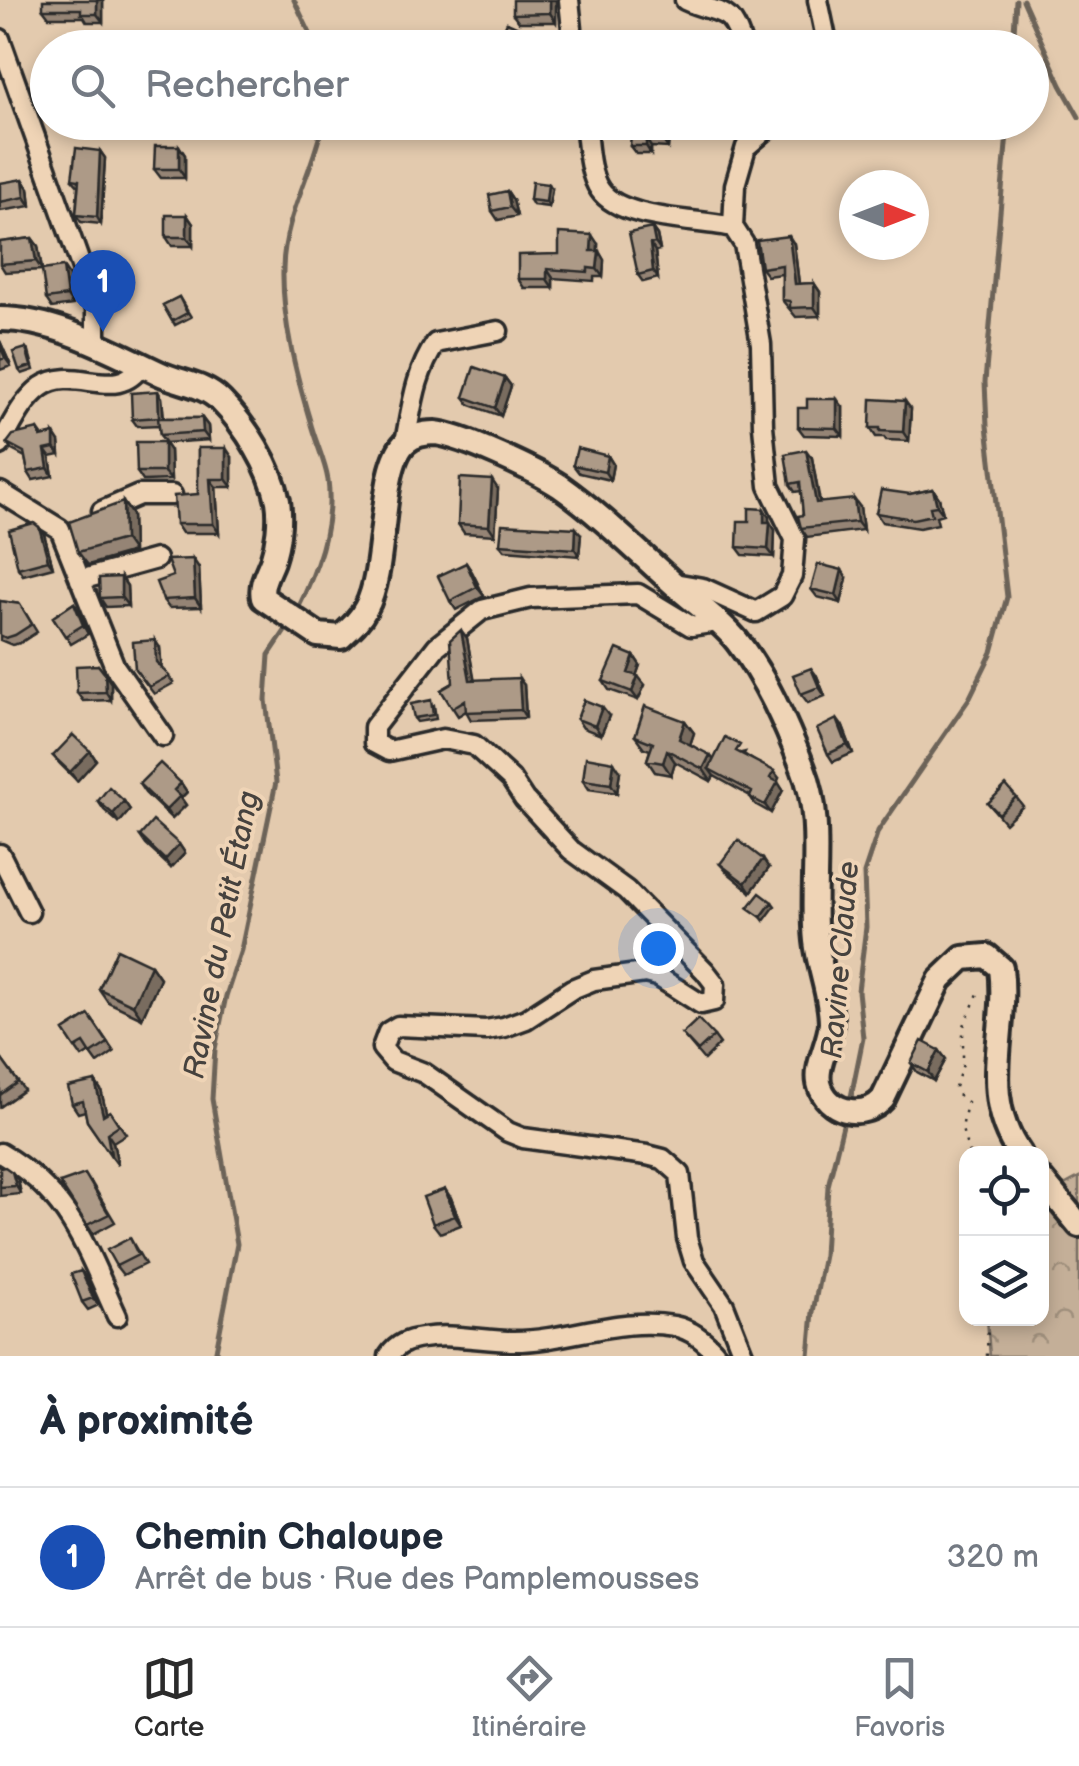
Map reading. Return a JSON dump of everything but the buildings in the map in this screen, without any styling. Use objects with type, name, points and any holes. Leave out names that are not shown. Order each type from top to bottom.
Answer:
[{"type":"main road","points":[[0,319],[54,329],[96,344],[195,385],[222,402],[261,458],[273,485],[279,521],[273,558],[261,588],[268,603],[318,634],[342,637],[368,606],[384,534],[391,464],[405,442],[419,434],[446,435],[552,481],[733,636],[756,666],[804,770],[814,816],[816,937],[830,1016],[819,1086],[833,1104],[864,1113],[875,1108],[883,1099],[940,980],[953,964],[974,955],[987,956],[1001,968],[1004,986],[996,1078],[1006,1126],[1016,1146]]},
{"type":"main road","points":[[1049,1189],[1079,1225]]},
{"type":"street","points":[[569,0],[572,30]]},
{"type":"street","points":[[686,0],[725,12],[737,30]]},
{"type":"street","points":[[818,0],[824,30]]},
{"type":"street","points":[[0,39],[30,123]]},
{"type":"street","points":[[36,140],[96,308],[96,344]]},
{"type":"street","points":[[587,140],[599,190],[614,204],[668,218],[732,227]]},
{"type":"street","points":[[673,583],[703,588],[756,612],[782,596],[792,576],[795,539],[770,486],[762,426],[761,344],[749,270],[744,244],[732,227],[734,185],[746,147],[753,140]]},
{"type":"street","points":[[405,442],[416,382],[436,343],[498,330]]},
{"type":"street","points":[[0,445],[25,402],[44,386],[76,379],[118,384],[127,381],[142,364]]},
{"type":"street","points":[[0,492],[76,522],[139,495],[172,495]]},
{"type":"street","points":[[76,522],[80,580],[114,667],[163,736]]},
{"type":"street","points":[[80,580],[156,559]]},
{"type":"street","points":[[717,622],[692,626],[638,594],[531,598],[482,610],[437,646],[374,727],[374,743],[389,751],[443,739],[474,744],[492,758],[570,850],[626,890],[705,971],[715,984],[714,1001],[701,1004],[656,976],[628,975],[594,980],[572,989],[548,1007],[504,1027],[486,1030],[398,1026],[388,1032],[382,1048],[393,1062],[424,1072],[508,1132],[523,1138],[647,1155],[674,1166],[680,1174],[687,1238],[694,1261],[724,1305],[744,1356]]},
{"type":"street","points":[[0,854],[30,912]]},
{"type":"street","points":[[0,1153],[43,1184],[73,1220],[117,1316]]},
{"type":"street","points":[[389,1356],[406,1342],[422,1338],[458,1336],[513,1341],[642,1324],[688,1329],[718,1356]]},
{"type":"path","points":[[967,1146],[962,1129],[967,1102],[960,1098],[956,1087],[964,1064],[964,1028],[982,984],[1004,986]]},
{"type":"path","points":[[987,1356],[988,1326]]},
{"type":"green space","points":[[1079,1177],[1079,1356],[990,1356],[988,1326],[1049,1326],[1049,1200],[1055,1190]]},
{"type":"waterway","name":"Ravine du Petit Étang","points":[[294,0],[308,30]]},
{"type":"waterway","name":"Ravine Claude","points":[[1014,30],[1016,0]]},
{"type":"waterway","points":[[1023,0],[1036,30]]},
{"type":"waterway","points":[[1049,58],[1079,117]]},
{"type":"waterway","name":"Ravine du Petit Étang","points":[[296,613],[322,549],[329,498],[327,473],[291,347],[283,270],[288,232],[318,140]]},
{"type":"waterway","name":"Ravine Claude","points":[[850,1102],[863,1038],[858,991],[866,927],[864,873],[878,831],[969,699],[992,652],[1007,597],[985,382],[1006,140]]},
{"type":"waterway","name":"Ravine du Petit Étang","points":[[215,1356],[237,1244],[212,1099],[215,1049],[241,950],[276,782],[266,700],[269,655],[291,622]]},
{"type":"waterway","name":"Ravine Claude","points":[[809,1356],[824,1255],[828,1186],[845,1117]]},
{"type":"place","name":"Chemin Chaloupe","points":[[103,332]]}]
